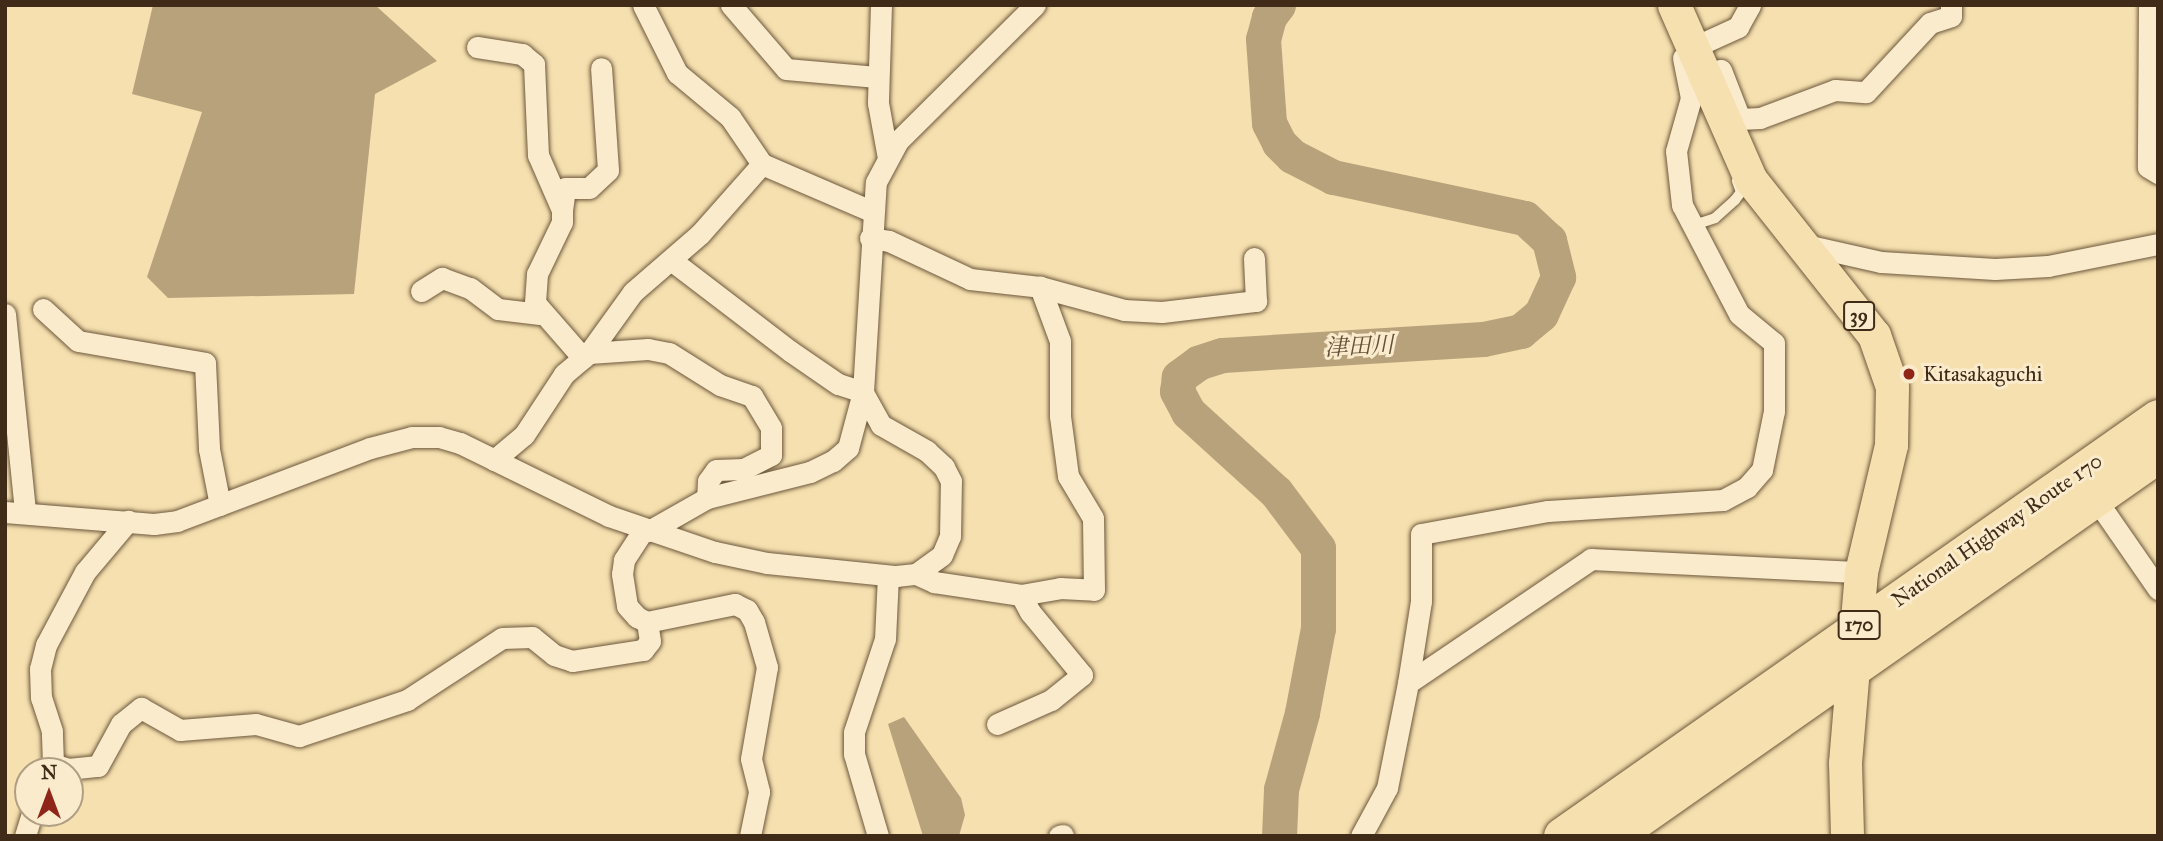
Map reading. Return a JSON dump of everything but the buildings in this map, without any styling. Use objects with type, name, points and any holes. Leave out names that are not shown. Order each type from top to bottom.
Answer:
[{"type":"highway","name":"National Highway Route 170","points":[[1562,836],[2158,418]]},
{"type":"highway","name":"National Highway Route 170","points":[[1613,836],[2158,454]]},
{"type":"main road","name":"39","points":[[1676,9],[1751,180],[1874,335],[1892,387],[1891,445],[1861,572],[1856,668],[1845,763],[1841,832]]},
{"type":"street","points":[[643,5],[677,73],[730,117],[762,164],[871,211]]},
{"type":"street","points":[[730,5],[786,69],[877,77]]},
{"type":"street","points":[[881,5],[877,77],[888,158]]},
{"type":"street","points":[[84,770],[98,766],[121,724],[141,708],[180,730],[256,724],[299,736],[407,701],[502,638],[532,637],[554,655],[572,661],[643,650],[650,641],[647,621],[627,606],[622,575],[624,560],[646,530],[707,498],[810,472],[833,461],[848,448],[863,391],[871,211],[876,182],[905,133],[1035,5]]},
{"type":"street","points":[[1750,5],[1738,27],[1698,61],[1721,70],[1740,119],[1760,118],[1835,90],[1866,92],[1930,23],[1951,16],[1951,5]]},
{"type":"street","points":[[2149,5],[2148,167],[2158,173]]},
{"type":"street","points":[[1362,836],[1387,788],[1408,683],[1421,601],[1421,534],[1548,511],[1723,500],[1746,487],[1762,470],[1774,411],[1773,343],[1739,314],[1691,226],[1676,176],[1680,129],[1691,98],[1691,79],[1673,29],[1676,9]]},
{"type":"street","points":[[477,47],[523,54],[534,64],[538,155],[562,210]]},
{"type":"street","points":[[601,68],[608,170],[589,188],[565,188],[562,222],[537,274],[535,303],[540,314],[586,355],[648,349],[668,353],[720,385],[752,396],[771,428],[771,455],[751,467],[716,470],[708,481],[707,498]]},
{"type":"street","points":[[494,460],[524,435],[564,374],[586,355],[633,292],[741,193],[762,164]]},
{"type":"street","points":[[870,238],[890,241],[970,279],[1040,287],[1124,310],[1189,312],[1256,301],[1254,258]]},
{"type":"street","points":[[1799,243],[1881,262],[1983,269],[2048,267],[2158,243]]},
{"type":"street","points":[[671,260],[818,371],[838,384],[863,391],[881,425],[927,451],[944,467],[951,481],[950,536],[942,555],[916,574]]},
{"type":"street","points":[[421,291],[442,278],[470,288],[498,309],[540,314]]},
{"type":"street","points":[[5,314],[15,512],[128,521],[177,521],[370,448],[412,437],[460,443],[646,530],[767,563],[888,576],[916,574],[934,582],[1021,595],[1060,588],[1094,590],[1093,518],[1068,476],[1060,416],[1060,341],[1040,287]]},
{"type":"street","points":[[43,309],[78,341],[205,363],[209,449],[220,505]]},
{"type":"street","points":[[2095,498],[2158,589]]},
{"type":"street","points":[[51,757],[52,732],[41,698],[40,669],[46,645],[85,572],[128,521]]},
{"type":"street","points":[[1408,683],[1591,559],[1861,572]]},
{"type":"street","points":[[878,836],[854,754],[854,732],[885,639],[888,576]]},
{"type":"street","points":[[997,724],[1051,701],[1082,675],[1030,612],[1021,595]]},
{"type":"street","points":[[647,621],[735,604],[747,610],[754,622],[767,667],[751,759],[759,792],[750,836]]},
{"type":"lane","points":[[1691,226],[1715,218],[1741,192],[1734,172],[1736,150]]},
{"type":"shaded area","points":[[153,5],[375,5],[437,61],[375,94],[354,294],[168,298],[147,277],[202,112],[132,94]]},
{"type":"shaded area","points":[[904,717],[961,798],[965,815],[959,836],[923,836],[888,724]]},
{"type":"waterway","name":"津田川","points":[[1278,5],[1269,17],[1263,39],[1269,123],[1279,143],[1292,156],[1333,177],[1525,218],[1549,240],[1558,277],[1541,314],[1521,331],[1483,339],[1222,355],[1198,363],[1179,377],[1177,391],[1188,412],[1276,492],[1318,548],[1318,628],[1302,713],[1281,789],[1279,836]]},
{"type":"place","name":"Kitasakaguchi","points":[[1909,374]]}]
